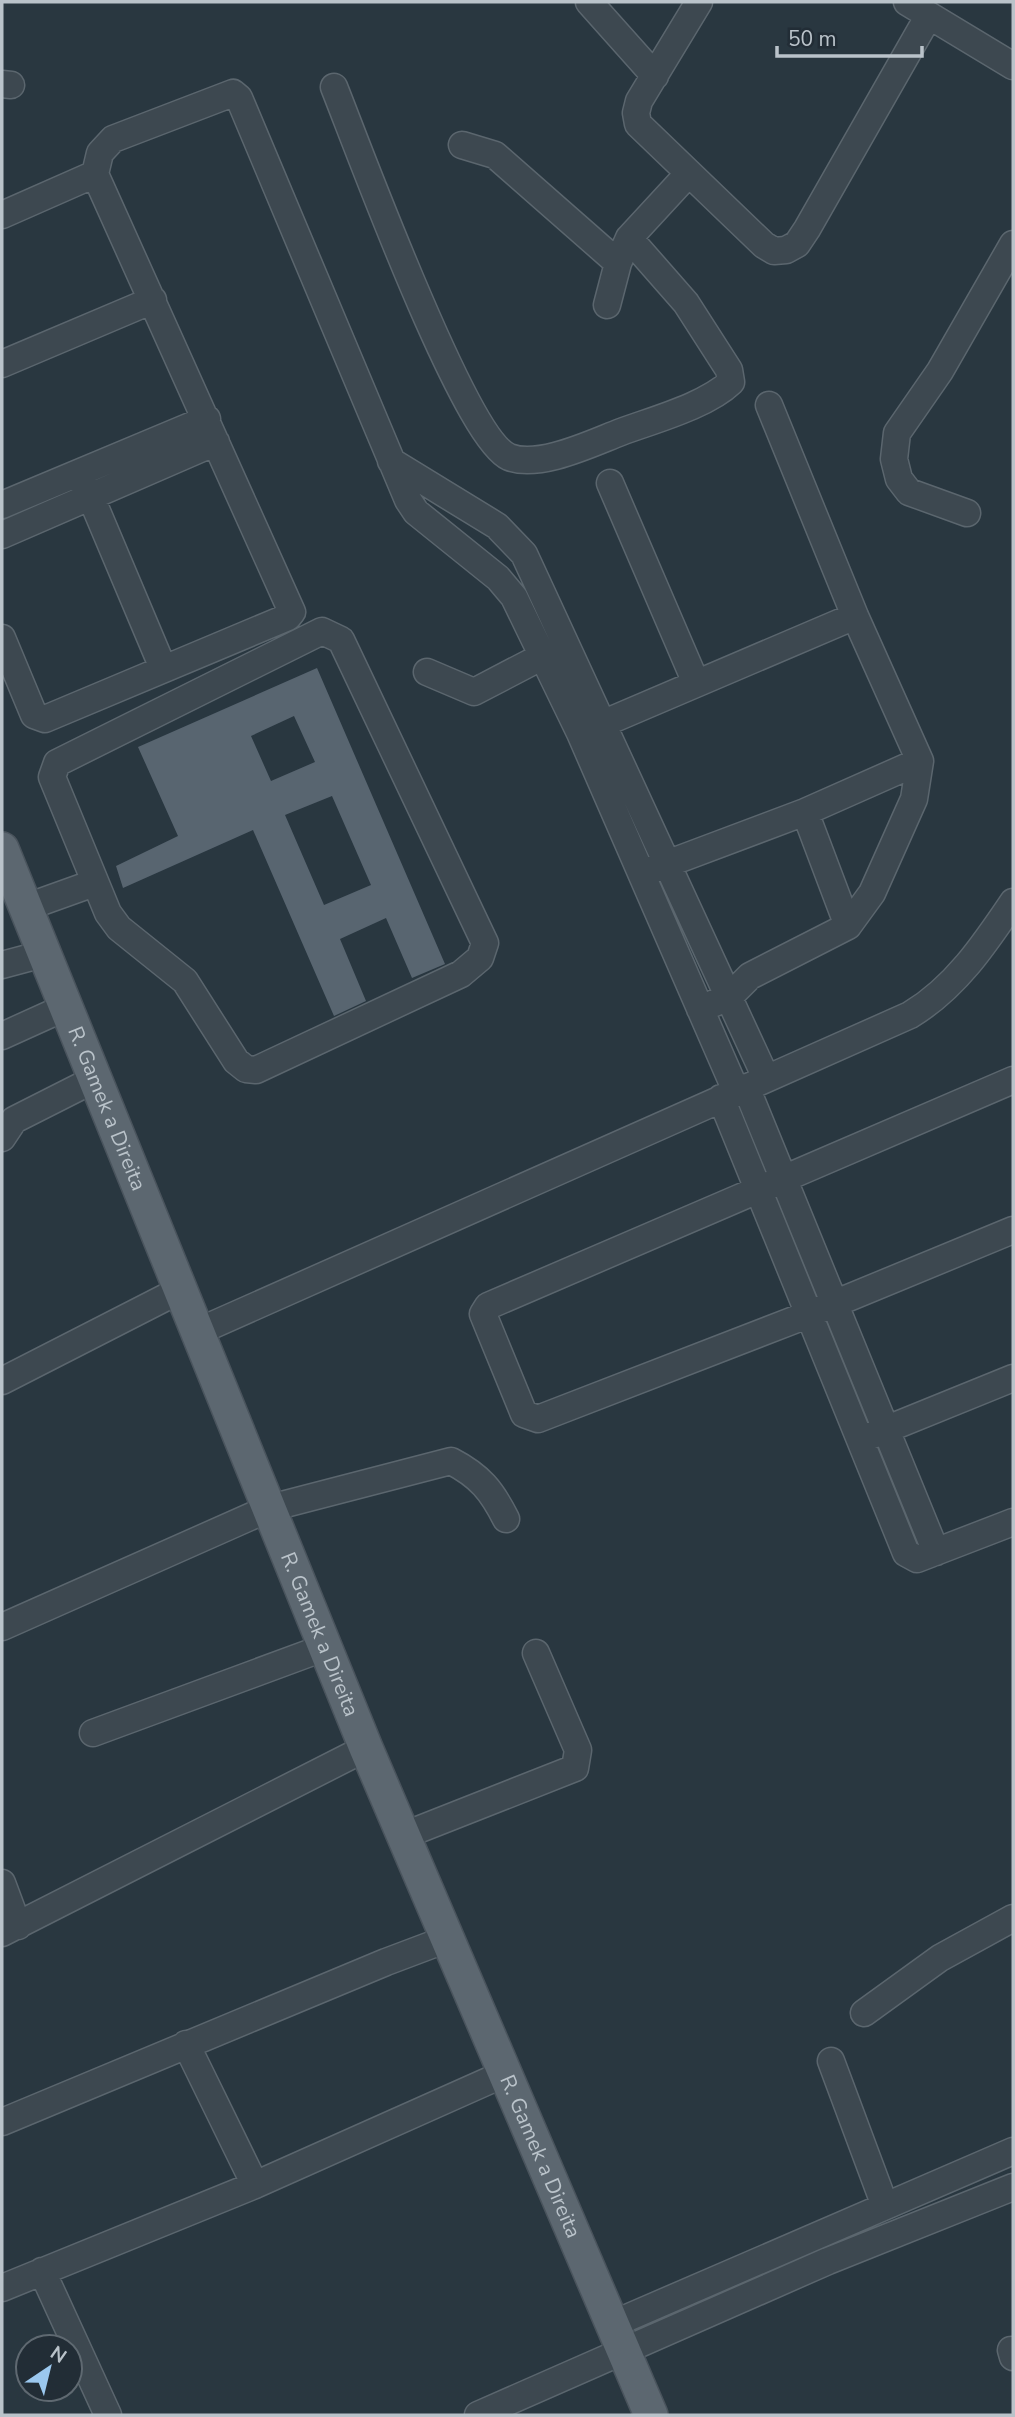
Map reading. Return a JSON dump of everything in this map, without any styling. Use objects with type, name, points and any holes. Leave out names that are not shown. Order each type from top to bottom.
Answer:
[{"type":"main road","name":"R. Gamek a Direita","points":[[2,849],[27,907],[43,954],[97,1077],[180,1290],[366,1748],[651,2415]]},
{"type":"street","points":[[589,2],[655,76]]},
{"type":"street","points":[[699,2],[639,101],[636,113],[638,124],[764,246],[774,251],[786,250],[797,244],[918,9],[1013,66]]},
{"type":"street","points":[[334,87],[441,350],[485,435],[511,458],[531,460],[568,453],[675,412],[731,382],[729,370],[686,303],[629,238]]},
{"type":"street","points":[[2,638],[34,715],[40,720],[288,617],[292,612],[95,174],[100,153],[113,139],[228,93],[236,95],[391,461],[416,512],[508,587],[543,656],[591,729],[664,862],[729,997],[759,1191],[807,1315],[906,1553],[917,1559],[1013,1522]]},
{"type":"street","points":[[462,145],[495,155],[618,263]]},
{"type":"street","points":[[607,305],[618,263],[629,238],[688,173]]},
{"type":"street","points":[[2,215],[95,174]]},
{"type":"street","points":[[967,513],[909,492],[899,479],[894,459],[898,433],[940,371],[1013,244]]},
{"type":"street","points":[[2,364],[153,300]]},
{"type":"street","points":[[700,1010],[729,997],[750,976],[848,926],[872,893],[914,799],[920,761],[855,616],[769,405]]},
{"type":"street","points":[[2,505],[80,472],[211,431]]},
{"type":"street","points":[[2,535],[90,497],[211,431]]},
{"type":"street","points":[[391,461],[497,526],[517,546],[591,729],[640,875],[700,1010],[742,1088],[785,1180],[936,1552]]},
{"type":"street","points":[[80,472],[163,668]]},
{"type":"street","points":[[610,482],[696,683]]},
{"type":"street","points":[[591,729],[855,616]]},
{"type":"street","points":[[322,631],[341,640],[485,943],[480,958],[461,974],[257,1070],[246,1069],[236,1061],[185,981],[119,928],[108,913],[94,883],[51,777],[57,763],[322,631]]},
{"type":"street","points":[[427,672],[474,692],[543,656]]},
{"type":"street","points":[[640,875],[664,862],[805,812],[920,761]]},
{"type":"street","points":[[805,812],[848,926]]},
{"type":"street","points":[[27,907],[94,883]]},
{"type":"street","points":[[197,1332],[910,1015],[932,1002],[987,941],[1013,902]]},
{"type":"street","points":[[2,965],[43,954]]},
{"type":"street","points":[[688,980],[717,971],[750,976]]},
{"type":"street","points":[[2,1036],[66,1007]]},
{"type":"street","points":[[2,1138],[14,1119],[97,1077]]},
{"type":"street","points":[[1013,1080],[488,1306],[483,1314],[524,1414],[538,1419],[835,1304],[1013,1230]]},
{"type":"street","points":[[2,1381],[180,1290]]},
{"type":"street","points":[[859,1440],[1013,1378]]},
{"type":"street","points":[[2,1627],[270,1508],[451,1461],[474,1473],[491,1490],[506,1520]]},
{"type":"street","points":[[93,1733],[326,1647]]},
{"type":"street","points":[[405,1835],[575,1768],[578,1750],[536,1653]]},
{"type":"street","points":[[2,1883],[10,1930],[366,1748]]},
{"type":"street","points":[[864,2013],[940,1958],[1013,1918]]},
{"type":"street","points":[[2,2122],[186,2044],[447,1939]]},
{"type":"street","points":[[186,2044],[255,2185]]},
{"type":"street","points":[[831,2061],[885,2206]]},
{"type":"street","points":[[2,2288],[255,2185],[506,2073]]},
{"type":"street","points":[[478,2415],[618,2337],[885,2206],[1013,2151]]},
{"type":"street","points":[[618,2337],[828,2261],[1013,2186]]},
{"type":"street","points":[[42,2271],[107,2415]]},
{"type":"building","points":[[317,668],[445,964],[412,978],[386,918],[340,939],[366,1001],[334,1016],[253,830],[123,888],[116,866],[178,836],[138,747]],"holes":[[[294,716],[315,762],[271,781],[251,736]],[[332,796],[371,885],[324,905],[285,815]]]}]
